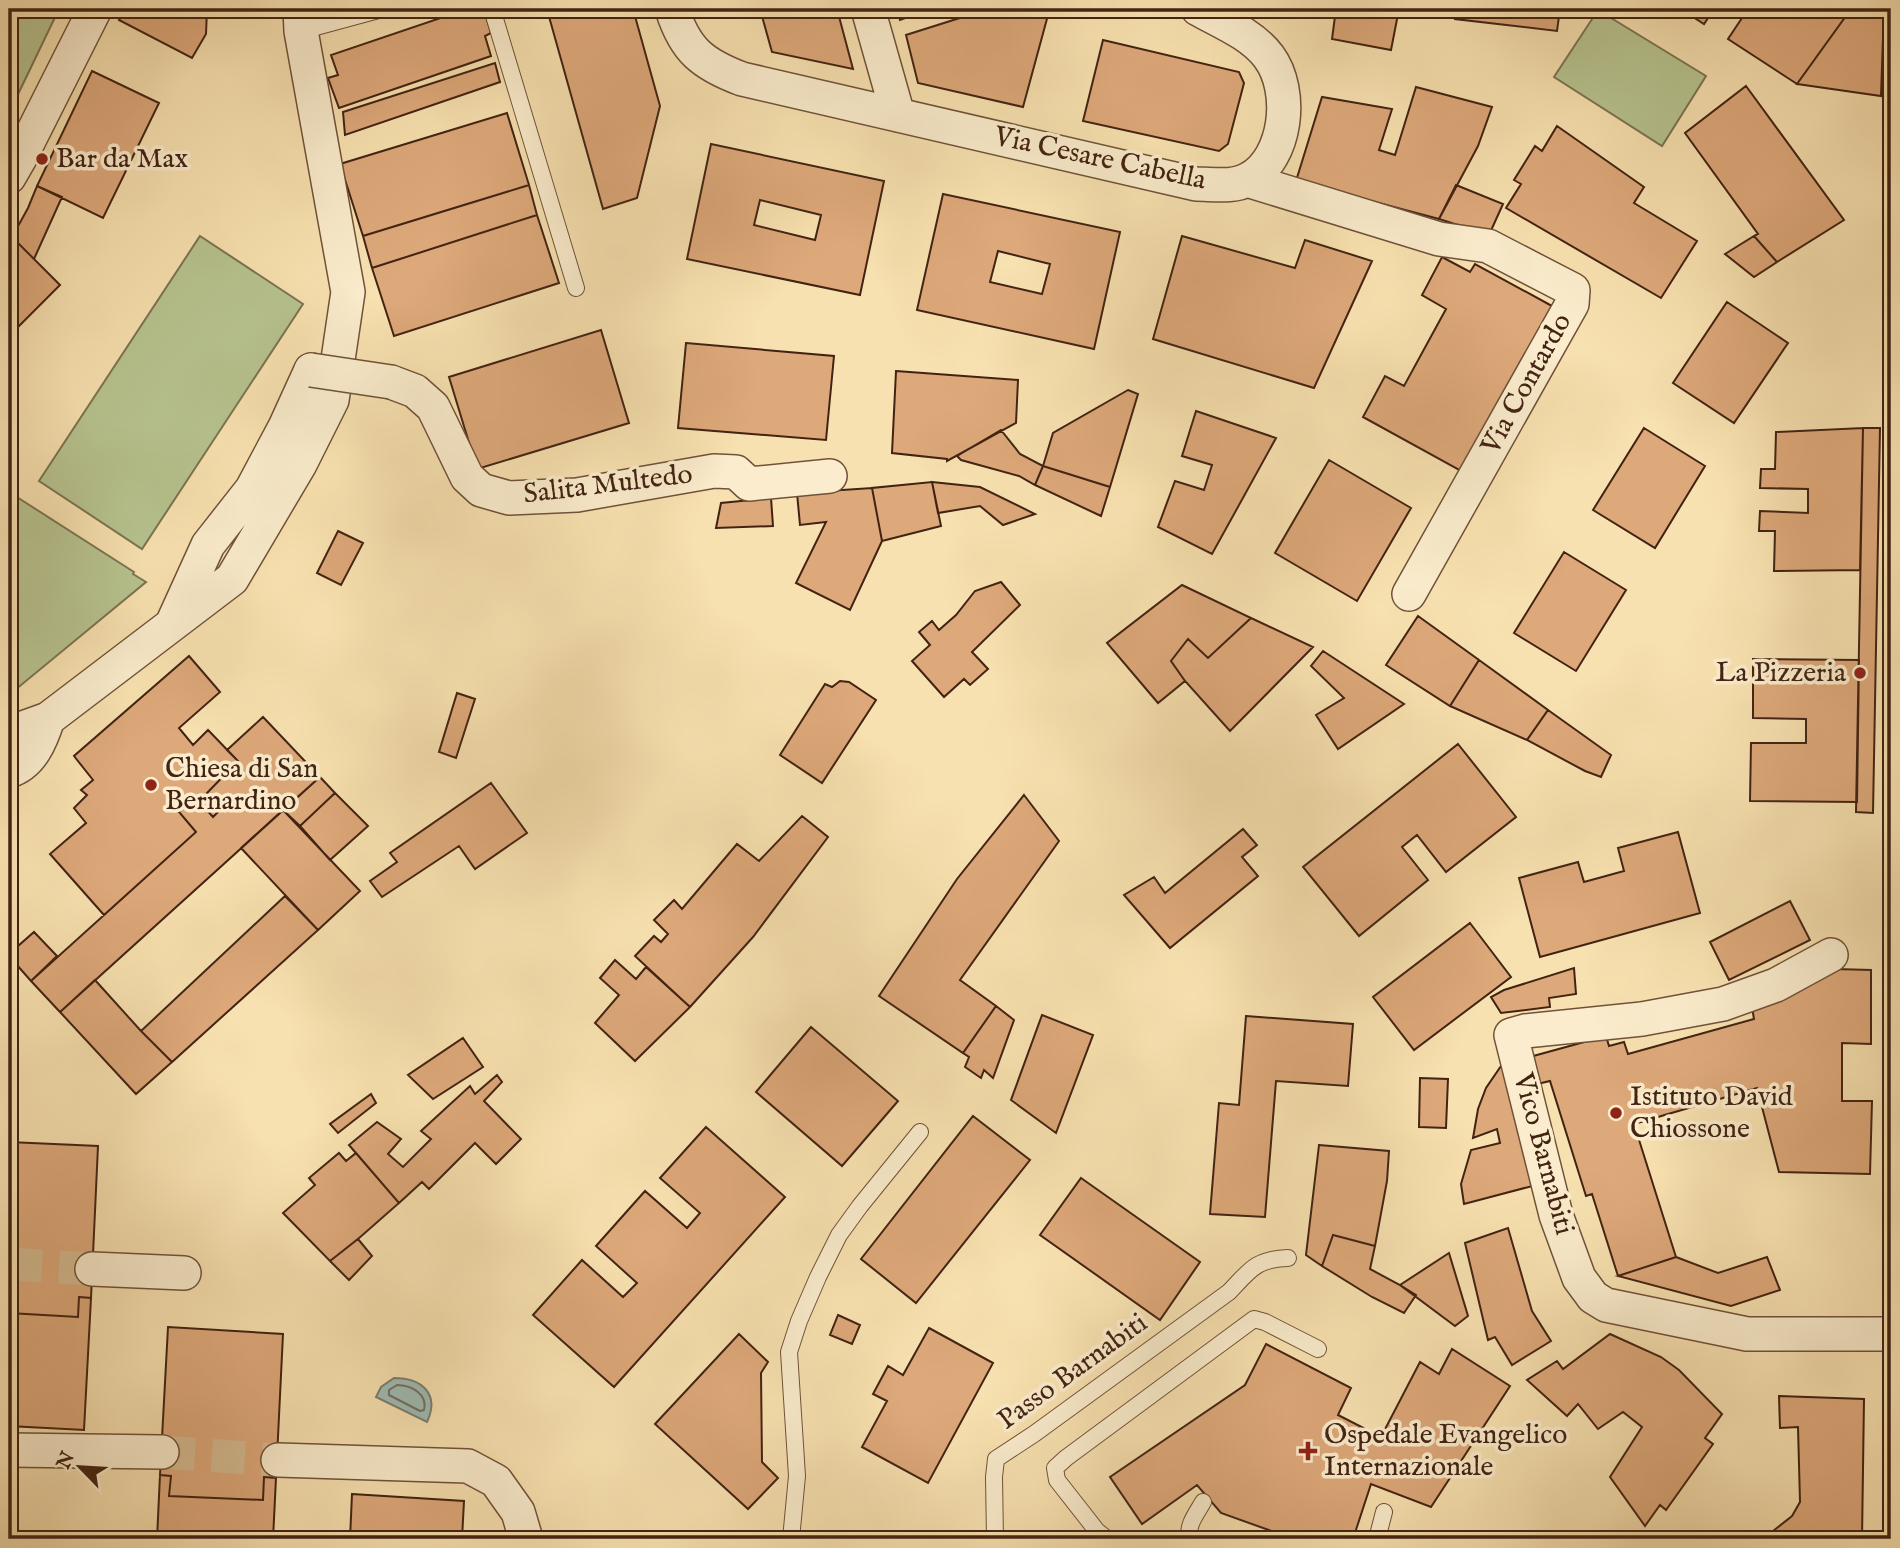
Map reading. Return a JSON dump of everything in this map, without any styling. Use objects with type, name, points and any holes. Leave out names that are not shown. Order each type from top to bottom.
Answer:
[{"type":"street","points":[[9,177],[95,9]]},
{"type":"street","name":"Via Cesare Cabella","points":[[672,9],[678,28],[689,46],[704,61],[742,79],[1195,184],[1226,185],[1247,180],[1262,170],[1281,135],[1283,93],[1270,58],[1259,46],[1198,9]]},
{"type":"street","points":[[868,9],[898,115]]},
{"type":"street","points":[[9,733],[48,719],[232,579],[300,464],[332,400],[348,292],[301,20]]},
{"type":"street","name":"Via Contardo","points":[[1247,180],[1439,239],[1488,246],[1573,290],[1572,304],[1409,594]]},
{"type":"street","name":"Salita Multedo","points":[[172,624],[208,545],[252,488],[285,427],[311,370],[391,382],[415,391],[433,407],[467,477],[481,490],[509,498],[578,495],[715,471],[736,472],[748,484],[830,476]]},
{"type":"street","points":[[9,771],[26,762],[42,737],[48,719]]},
{"type":"street","name":"Vico Barnabiti","points":[[1831,955],[1776,985],[1723,1004],[1642,1019],[1525,1031],[1511,1035],[1556,1215],[1579,1278],[1592,1297],[1606,1305],[1747,1334],[1891,1334]]},
{"type":"street","points":[[92,1269],[184,1273]]},
{"type":"street","points":[[9,1450],[162,1452]]},
{"type":"street","points":[[278,1460],[467,1466],[496,1481],[518,1512],[526,1539]]},
{"type":"lane","points":[[301,20],[382,9]]},
{"type":"lane","points":[[492,9],[576,288]]},
{"type":"lane","points":[[792,1539],[797,1476],[789,1352],[792,1342],[818,1277],[839,1235],[920,1132]]},
{"type":"lane","name":"Passo Barnabiti","points":[[995,1539],[996,1459],[1229,1292],[1256,1264],[1288,1258]]},
{"type":"lane","points":[[1107,1539],[1097,1531],[1057,1480],[1055,1468],[1066,1458],[1254,1319],[1318,1349]]},
{"type":"lane","points":[[1191,1539],[1188,1535],[1189,1528],[1203,1502]]},
{"type":"lane","points":[[1377,1539],[1384,1512]]},
{"type":"green space","points":[[9,9],[59,9],[9,113]]},
{"type":"green space","points":[[1598,10],[1706,76],[1662,146],[1554,77]]},
{"type":"green space","points":[[200,236],[303,304],[142,549],[39,481]]},
{"type":"green space","points":[[9,492],[146,582],[9,695]]},
{"type":"water","points":[[394,1378],[413,1381],[426,1390],[431,1403],[427,1422],[376,1397],[381,1387]]},
{"type":"building","points":[[125,9],[207,9],[206,34],[192,58],[119,20]]},
{"type":"building","points":[[467,9],[484,9],[491,33],[485,36],[491,56],[339,108],[328,78],[338,75],[331,55]]},
{"type":"building","points":[[562,9],[633,9],[660,106],[637,198],[603,209],[548,13]]},
{"type":"building","points":[[760,9],[837,9],[853,69],[772,52]]},
{"type":"building","points":[[897,9],[930,9],[900,20]]},
{"type":"building","points":[[964,9],[1042,9],[1048,15],[1023,107],[918,83],[906,35],[966,16]]},
{"type":"building","points":[[1336,9],[1399,9],[1391,50],[1332,39]]},
{"type":"building","points":[[1456,9],[1560,9],[1557,31],[1455,19]]},
{"type":"building","points":[[1681,9],[1714,9],[1704,24]]},
{"type":"building","points":[[1748,9],[1851,9],[1797,84],[1728,39]]},
{"type":"building","points":[[1851,9],[1884,9],[1881,96],[1797,84]]},
{"type":"building","points":[[1103,40],[1239,72],[1244,83],[1228,144],[1219,151],[1083,121]]},
{"type":"building","points":[[495,63],[500,82],[345,135],[343,112]]},
{"type":"building","points":[[92,71],[159,103],[103,218],[37,186]]},
{"type":"building","points":[[1746,86],[1844,220],[1777,262],[1754,236],[1758,234],[1685,133]]},
{"type":"building","points":[[1416,87],[1492,107],[1478,146],[1439,219],[1296,181],[1322,97],[1392,109],[1379,150],[1395,155]]},
{"type":"building","points":[[507,113],[529,185],[363,236],[340,164]]},
{"type":"building","points":[[1557,126],[1644,187],[1634,203],[1697,241],[1661,298],[1506,208],[1521,184],[1514,180],[1535,146],[1542,151]]},
{"type":"building","points":[[711,144],[884,181],[860,295],[687,259]],"holes":[[[760,200],[821,215],[815,240],[754,225]]]},
{"type":"building","points":[[529,185],[537,215],[372,268],[363,236]]},
{"type":"building","points":[[1456,185],[1503,204],[1489,235],[1439,219]]},
{"type":"building","points":[[37,186],[62,197],[34,259],[12,237]]},
{"type":"building","points":[[943,194],[1120,232],[1094,349],[917,310]],"holes":[[[998,251],[1050,264],[1042,294],[990,282]]]},
{"type":"building","points":[[537,215],[559,283],[394,336],[372,268]]},
{"type":"building","points":[[1182,236],[1295,268],[1305,240],[1372,261],[1314,388],[1153,339]]},
{"type":"building","points":[[1754,236],[1777,262],[1754,277],[1725,254]]},
{"type":"building","points":[[12,237],[60,285],[9,336],[9,240]]},
{"type":"building","points":[[1442,257],[1470,272],[1475,264],[1552,306],[1461,471],[1363,417],[1385,376],[1404,386],[1446,309],[1422,295]]},
{"type":"building","points":[[1727,302],[1788,343],[1734,423],[1673,383]]},
{"type":"building","points":[[601,330],[629,423],[477,469],[449,377]]},
{"type":"building","points":[[686,343],[834,356],[826,440],[678,428]]},
{"type":"building","points":[[896,371],[1018,380],[1016,423],[947,461],[892,453]]},
{"type":"building","points":[[1128,390],[1138,394],[1110,487],[1043,466],[1053,433]]},
{"type":"building","points":[[1196,411],[1276,438],[1212,554],[1158,527],[1175,481],[1204,490],[1212,465],[1182,456]]},
{"type":"building","points":[[1644,428],[1705,466],[1655,548],[1593,510]]},
{"type":"building","points":[[1863,428],[1860,570],[1774,571],[1775,531],[1759,531],[1760,511],[1808,513],[1808,489],[1760,488],[1761,469],[1775,469],[1776,432]]},
{"type":"building","points":[[1863,428],[1880,428],[1873,813],[1856,812]]},
{"type":"building","points":[[1001,430],[1020,454],[1043,466],[1035,485],[1019,476],[961,460],[957,456]]},
{"type":"building","points":[[1329,460],[1411,508],[1357,601],[1275,553]]},
{"type":"building","points":[[1043,466],[1110,487],[1101,516],[1035,485]]},
{"type":"building","points":[[932,482],[980,487],[1035,514],[1003,525],[980,506],[938,513]]},
{"type":"building","points":[[932,482],[941,526],[882,541],[872,488]]},
{"type":"building","points":[[872,488],[882,541],[850,610],[796,583],[826,522],[800,525],[797,493]]},
{"type":"building","points":[[771,498],[773,526],[716,528],[721,503]]},
{"type":"building","points":[[338,531],[363,543],[341,585],[317,573]]},
{"type":"building","points":[[1564,552],[1626,590],[1576,671],[1514,633]]},
{"type":"building","points":[[1001,582],[1020,605],[972,652],[988,669],[970,685],[964,679],[944,697],[912,661],[930,645],[919,632],[932,621],[939,630],[956,615],[975,591]]},
{"type":"building","points":[[1182,585],[1251,618],[1208,658],[1188,639],[1171,661],[1185,681],[1158,703],[1107,643]]},
{"type":"building","points":[[1418,616],[1479,660],[1450,706],[1386,665]]},
{"type":"building","points":[[1251,618],[1313,647],[1230,731],[1185,681],[1171,661],[1188,639],[1208,658]]},
{"type":"building","points":[[1323,651],[1404,704],[1338,749],[1316,715],[1344,698],[1311,666]]},
{"type":"building","name":"Chiesa di San Bernardino","points":[[189,656],[220,692],[179,728],[193,745],[208,730],[238,761],[207,793],[222,808],[213,817],[196,798],[179,812],[196,832],[104,915],[50,854],[86,823],[74,808],[87,795],[81,790],[93,780],[74,756]]},
{"type":"building","points":[[1753,659],[1859,660],[1857,802],[1750,801],[1751,743],[1806,743],[1806,719],[1753,718]]},
{"type":"building","points":[[1479,660],[1548,710],[1527,740],[1450,706]]},
{"type":"building","points":[[840,681],[849,682],[876,700],[822,783],[780,755],[825,684],[832,687]]},
{"type":"building","points":[[457,693],[475,699],[456,758],[439,752]]},
{"type":"building","points":[[1548,710],[1611,755],[1601,777],[1527,740]]},
{"type":"building","points":[[263,717],[320,777],[60,1012],[31,981],[196,832],[179,812],[196,798],[213,817],[222,808],[207,793],[238,761],[227,750]]},
{"type":"building","points":[[1458,744],[1516,817],[1446,872],[1417,835],[1402,847],[1428,880],[1359,936],[1303,867]]},
{"type":"building","points":[[320,777],[335,793],[300,826],[283,810]]},
{"type":"building","points":[[491,783],[527,833],[475,869],[459,846],[382,897],[370,881],[397,862],[390,853]]},
{"type":"building","points":[[335,793],[368,826],[330,860],[300,826]]},
{"type":"building","points":[[1024,795],[1059,841],[960,980],[996,1006],[963,1053],[879,996],[957,879]]},
{"type":"building","points":[[283,810],[360,891],[318,930],[241,848]]},
{"type":"building","points":[[802,816],[828,837],[753,937],[690,1007],[635,956],[654,936],[661,942],[668,934],[654,920],[674,900],[682,909],[737,844],[759,861]]},
{"type":"building","points":[[1243,829],[1257,845],[1242,857],[1258,876],[1170,948],[1124,895],[1154,877],[1165,893]]},
{"type":"building","points":[[1678,832],[1700,913],[1540,957],[1519,878],[1578,862],[1584,882],[1624,871],[1618,848]]},
{"type":"building","points":[[285,896],[318,930],[172,1062],[141,1031]]},
{"type":"building","points":[[1790,901],[1810,940],[1729,980],[1710,942]]},
{"type":"building","points":[[1470,923],[1511,977],[1414,1050],[1373,997]]},
{"type":"building","points":[[34,932],[57,956],[31,981],[9,954]]},
{"type":"building","points":[[615,960],[636,979],[646,967],[690,1007],[635,1061],[595,1023],[619,995],[600,978]]},
{"type":"building","points":[[1574,968],[1576,994],[1549,998],[1550,1007],[1501,1013],[1491,997],[1504,990]]},
{"type":"building","name":"Istituto David Chiossone","points":[[1835,969],[1871,970],[1871,1044],[1842,1043],[1842,1101],[1872,1101],[1870,1174],[1779,1172],[1757,1088],[1634,1124],[1676,1257],[1618,1276],[1592,1194],[1586,1196],[1550,1081],[1533,1085],[1526,1058],[1606,1036],[1609,1046],[1624,1042],[1628,1054],[1754,1019],[1752,1007]]},
{"type":"building","points":[[95,980],[172,1062],[136,1094],[60,1012]]},
{"type":"building","points":[[996,1006],[1014,1020],[993,1078],[984,1070],[981,1078],[965,1067],[969,1057],[963,1053]]},
{"type":"building","points":[[1042,1015],[1093,1035],[1056,1133],[1011,1100]]},
{"type":"building","points":[[1246,1016],[1353,1024],[1348,1086],[1276,1081],[1265,1217],[1210,1214],[1219,1103],[1239,1105]]},
{"type":"building","points":[[811,1027],[898,1101],[842,1166],[756,1092]]},
{"type":"building","points":[[463,1038],[483,1067],[433,1099],[408,1075]]},
{"type":"building","points":[[1501,1066],[1507,1066],[1536,1185],[1464,1204],[1461,1184],[1471,1150],[1500,1143],[1497,1129],[1473,1138],[1478,1109],[1486,1088]]},
{"type":"building","points":[[497,1075],[502,1082],[484,1101],[521,1139],[496,1164],[475,1143],[429,1189],[422,1182],[399,1203],[349,1145],[377,1122],[401,1139],[388,1154],[403,1167],[431,1139],[421,1131],[470,1086],[475,1094]]},
{"type":"building","points":[[1420,1078],[1448,1079],[1446,1128],[1419,1127]]},
{"type":"building","points":[[371,1094],[376,1103],[338,1133],[330,1124]]},
{"type":"building","points":[[973,1116],[1030,1160],[916,1303],[861,1259]]},
{"type":"building","points":[[706,1127],[785,1197],[614,1387],[533,1315],[582,1260],[623,1297],[637,1283],[596,1246],[645,1191],[687,1228],[700,1213],[660,1178]]},
{"type":"building","points":[[9,1142],[98,1146],[91,1298],[79,1297],[78,1317],[9,1313]]},
{"type":"building","points":[[1319,1145],[1389,1151],[1387,1181],[1375,1246],[1333,1235],[1322,1266],[1306,1255]]},
{"type":"building","points":[[339,1153],[346,1161],[356,1153],[399,1203],[330,1261],[283,1213],[315,1185],[309,1178]]},
{"type":"building","points":[[1081,1178],[1200,1262],[1160,1320],[1040,1235]]},
{"type":"building","points":[[1508,1228],[1532,1311],[1551,1341],[1512,1365],[1495,1337],[1488,1340],[1465,1243]]},
{"type":"building","points":[[1333,1235],[1375,1246],[1370,1269],[1416,1295],[1404,1313],[1322,1266]]},
{"type":"building","points":[[358,1239],[372,1256],[349,1280],[330,1261]]},
{"type":"building","points":[[1449,1253],[1468,1316],[1455,1326],[1400,1285]]},
{"type":"building","points":[[1676,1257],[1718,1273],[1767,1257],[1780,1290],[1731,1306],[1618,1276]]},
{"type":"building","points":[[79,1297],[91,1298],[84,1430],[9,1426],[9,1313],[78,1317]]},
{"type":"building","points":[[838,1315],[860,1325],[852,1344],[830,1335]]},
{"type":"building","points":[[168,1327],[283,1334],[276,1478],[264,1477],[263,1500],[169,1496],[171,1476],[160,1475]]},
{"type":"building","points":[[929,1328],[993,1363],[928,1483],[862,1447],[887,1401],[873,1394],[888,1366],[903,1375]]},
{"type":"building","points":[[739,1334],[768,1362],[761,1373],[762,1462],[778,1478],[748,1509],[655,1424]]},
{"type":"building","points":[[1610,1334],[1661,1357],[1679,1370],[1722,1414],[1705,1438],[1713,1444],[1666,1510],[1660,1505],[1645,1526],[1610,1477],[1642,1427],[1623,1412],[1598,1429],[1578,1404],[1567,1416],[1527,1380],[1557,1361],[1563,1369]]},
{"type":"building","name":"Ospedale Evangelico Internazionale","points":[[1266,1344],[1351,1388],[1338,1415],[1381,1437],[1420,1362],[1439,1374],[1452,1349],[1510,1386],[1431,1507],[1371,1484],[1353,1539],[1294,1539],[1221,1513],[1197,1485],[1142,1524],[1110,1477],[1245,1385]]},
{"type":"building","points":[[1779,1396],[1864,1399],[1862,1539],[1763,1539],[1792,1516],[1800,1502],[1798,1427],[1780,1428]]},
{"type":"building","points":[[160,1475],[171,1476],[169,1496],[263,1500],[264,1477],[276,1478],[273,1539],[157,1539]]},
{"type":"building","points":[[352,1494],[464,1501],[462,1539],[350,1539]]},
{"type":"tunnel","points":[[9,1264],[92,1269]]},
{"type":"tunnel","points":[[162,1452],[278,1460]]},
{"type":"place","name":"Bar da Max","points":[[42,159]]},
{"type":"place","name":"La Pizzeria","points":[[1860,673]]},
{"type":"place","name":"Chiesa di San Bernardino","points":[[151,785]]},
{"type":"place","name":"Istituto David Chiossone","points":[[1616,1113]]},
{"type":"place","name":"Ospedale Evangelico Internazionale","points":[[1308,1451]]}]
